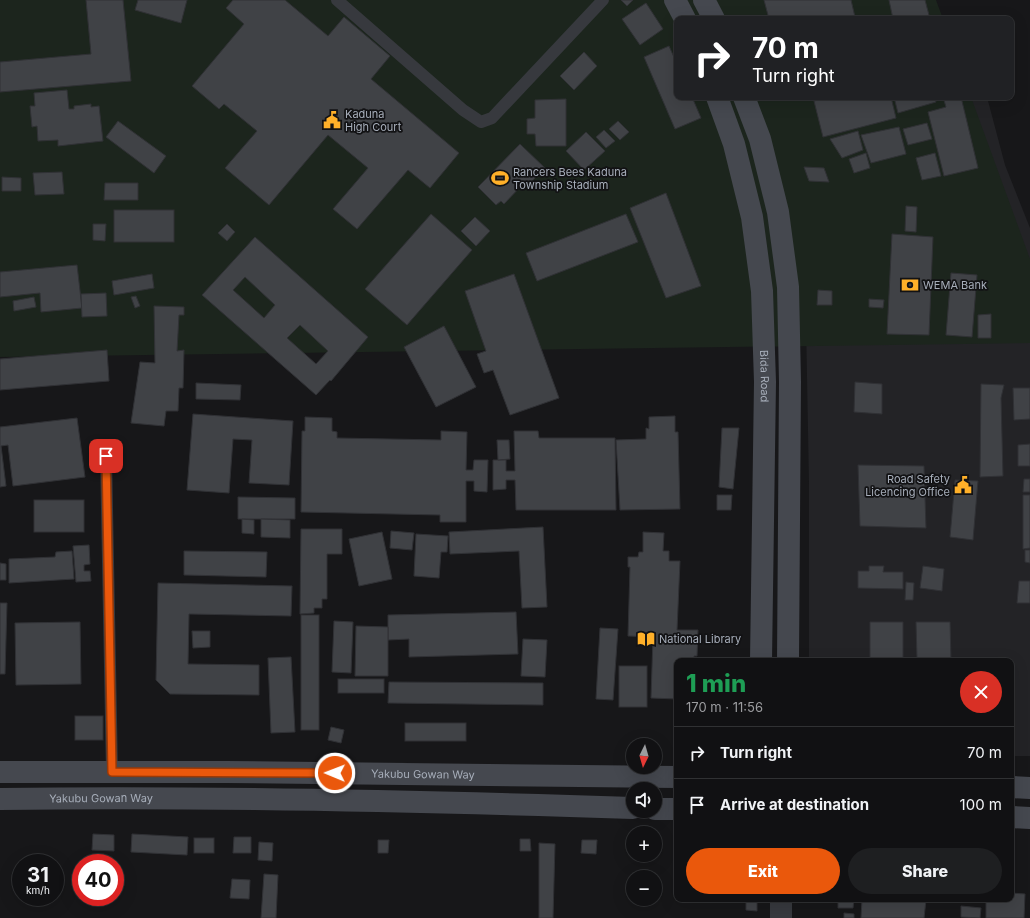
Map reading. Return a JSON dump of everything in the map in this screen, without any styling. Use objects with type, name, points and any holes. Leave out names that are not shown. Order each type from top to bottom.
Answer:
[{"type":"street","points":[[675,0],[683,16]]},
{"type":"street","points":[[704,0],[712,16]]},
{"type":"street","name":"Bida Road","points":[[718,100],[734,144],[752,216],[762,291],[765,382],[761,658]]},
{"type":"street","points":[[745,100],[760,139],[778,212],[788,287],[790,390],[788,658]]},
{"type":"street","name":"Yakubu Gowan Way","points":[[0,772],[674,777]]},
{"type":"street","points":[[1014,788],[1030,788]]},
{"type":"street","name":"Yakubu Gowan Way","points":[[0,799],[111,798],[418,801],[626,808]]},
{"type":"street","points":[[662,808],[674,809]]},
{"type":"street","points":[[1014,817],[1030,818]]},
{"type":"street","points":[[781,918],[782,902]]},
{"type":"lane","points":[[337,0],[463,110],[481,122],[492,118],[604,0]]},
{"type":"lane","points":[[106,456],[112,772]]},
{"type":"shaded area","name":"Rancers Bees Kaduna Township Stadium","points":[[0,0],[936,0],[942,16],[674,16],[674,100],[972,100],[1030,259],[1030,343],[0,357]]},
{"type":"shaded area","points":[[771,100],[988,100],[1005,165],[1030,228],[1030,756],[1014,756],[1014,658],[809,658],[809,484],[805,268]]},
{"type":"building","points":[[86,0],[123,0],[131,81],[0,92],[0,62],[91,54]]},
{"type":"building","points":[[138,0],[187,0],[181,23],[135,10]]},
{"type":"building","name":"Kaduna High Court","points":[[233,0],[285,0],[328,36],[344,17],[390,56],[371,79],[459,153],[430,188],[408,170],[357,229],[333,209],[368,168],[328,135],[269,205],[225,168],[257,131],[224,104],[219,109],[192,86],[244,24],[226,8]]},
{"type":"building","points":[[621,0],[633,0],[627,6]]},
{"type":"building","points":[[764,0],[851,0],[855,16],[768,16]]},
{"type":"building","points":[[889,0],[925,0],[929,16],[892,16]]},
{"type":"building","points":[[646,3],[663,29],[640,45],[622,19]]},
{"type":"building","points":[[669,46],[674,57],[674,100],[693,100],[701,118],[675,129],[644,57]]},
{"type":"building","points":[[584,52],[597,66],[574,90],[560,76]]},
{"type":"building","points":[[67,90],[69,109],[74,109],[74,106],[91,104],[91,107],[99,106],[103,141],[58,146],[58,140],[38,141],[37,126],[32,127],[30,106],[35,106],[34,93]]},
{"type":"building","points":[[566,99],[566,146],[536,146],[535,134],[527,134],[527,119],[535,118],[535,100]]},
{"type":"building","points":[[892,100],[896,118],[823,137],[814,101]]},
{"type":"building","points":[[895,100],[935,100],[936,102],[898,113]]},
{"type":"building","points":[[944,100],[962,100],[978,168],[944,176],[928,112],[946,107]]},
{"type":"building","points":[[118,121],[166,156],[154,173],[106,137]]},
{"type":"building","points":[[618,121],[629,132],[620,140],[609,129]]},
{"type":"building","points":[[927,123],[932,139],[908,145],[903,129]]},
{"type":"building","points":[[899,127],[906,154],[871,163],[861,135]]},
{"type":"building","points":[[604,130],[615,141],[606,148],[596,137]]},
{"type":"building","points":[[858,131],[863,150],[842,158],[830,139]]},
{"type":"building","points":[[586,132],[605,151],[584,170],[566,151]]},
{"type":"building","points":[[520,144],[545,168],[527,186],[524,183],[504,204],[501,201],[496,205],[478,187]]},
{"type":"building","points":[[866,153],[870,168],[854,173],[849,159]]},
{"type":"building","points":[[935,153],[941,176],[922,180],[916,158]]},
{"type":"building","points":[[804,167],[824,168],[829,182],[809,181]]},
{"type":"building","points":[[62,172],[64,194],[35,195],[33,173]]},
{"type":"building","points":[[2,177],[21,178],[21,191],[2,191]]},
{"type":"building","points":[[105,183],[138,183],[138,200],[104,200]]},
{"type":"building","points":[[666,193],[701,286],[666,298],[630,208]]},
{"type":"building","points":[[906,206],[917,207],[916,232],[905,231]]},
{"type":"building","points":[[114,210],[174,210],[174,242],[114,242]]},
{"type":"building","points":[[431,214],[472,250],[407,325],[365,289]]},
{"type":"building","points":[[626,214],[638,242],[537,281],[526,253]]},
{"type":"building","points":[[475,217],[490,231],[476,246],[461,231]]},
{"type":"building","points":[[93,224],[106,224],[105,241],[93,240]]},
{"type":"building","points":[[227,224],[235,232],[227,241],[218,233]]},
{"type":"building","name":"WEMA Bank","points":[[892,234],[933,237],[929,335],[887,334]]},
{"type":"building","points":[[255,237],[368,337],[331,381],[330,380],[316,395],[202,295]],"holes":[[[245,277],[275,305],[264,318],[233,290]],[[300,325],[328,351],[316,364],[287,338]]]},
{"type":"building","points":[[77,265],[82,308],[41,312],[40,293],[0,297],[0,272]]},
{"type":"building","points":[[951,273],[977,275],[972,337],[946,335]]},
{"type":"building","points":[[152,274],[154,288],[114,295],[112,281]]},
{"type":"building","points":[[514,274],[559,398],[510,415],[493,370],[484,373],[477,354],[486,351],[465,291]]},
{"type":"building","points":[[818,290],[832,291],[832,305],[817,305]]},
{"type":"building","points":[[106,293],[107,316],[82,317],[81,294]]},
{"type":"building","points":[[136,296],[140,306],[135,308],[131,297]]},
{"type":"building","points":[[34,297],[36,307],[14,311],[13,301]]},
{"type":"building","points":[[869,299],[884,300],[883,308],[869,307]]},
{"type":"building","points":[[154,306],[184,307],[184,315],[179,315],[177,351],[184,350],[183,388],[179,388],[178,411],[166,411],[164,426],[131,423],[140,362],[155,363]]},
{"type":"building","points":[[991,314],[991,338],[978,338],[978,315]]},
{"type":"building","points":[[444,326],[476,387],[436,407],[404,347]]},
{"type":"building","points":[[107,350],[109,381],[0,390],[0,359]]},
{"type":"building","points":[[855,382],[882,384],[882,414],[854,412]]},
{"type":"building","points":[[196,383],[241,385],[240,400],[196,399]]},
{"type":"building","points":[[981,384],[1004,385],[1001,398],[1003,476],[980,477]]},
{"type":"building","points":[[1013,388],[1030,388],[1030,419],[1014,420]]},
{"type":"building","points":[[193,414],[293,421],[289,485],[249,483],[252,440],[233,439],[229,493],[187,490]]},
{"type":"building","points":[[675,416],[675,432],[678,432],[680,509],[620,510],[616,440],[646,439],[646,428],[649,429],[649,417]]},
{"type":"building","points":[[305,417],[332,418],[332,431],[337,432],[337,438],[441,440],[441,431],[467,432],[466,470],[473,470],[474,460],[488,460],[487,492],[474,491],[474,481],[466,481],[466,522],[440,522],[440,515],[301,512],[302,431],[305,431]]},
{"type":"building","points":[[77,418],[85,477],[13,486],[8,445],[1,446],[6,486],[0,487],[0,427]]},
{"type":"building","points":[[722,428],[739,428],[733,489],[719,487]]},
{"type":"building","points":[[514,431],[538,431],[539,438],[615,438],[616,510],[516,510],[515,480],[506,480],[506,489],[493,490],[493,460],[506,460],[506,471],[515,471]]},
{"type":"building","points":[[497,440],[509,440],[510,459],[498,460]]},
{"type":"building","points":[[1030,444],[1030,466],[1018,466],[1018,445]]},
{"type":"building","points":[[858,465],[924,466],[926,528],[860,526]]},
{"type":"building","points":[[1024,479],[1030,479],[1030,492],[1023,492]]},
{"type":"building","points":[[955,480],[978,481],[973,540],[950,537]]},
{"type":"building","points":[[717,495],[732,495],[731,510],[717,510]]},
{"type":"building","points":[[1023,495],[1030,495],[1030,548],[1023,549]]},
{"type":"building","points":[[238,497],[295,498],[295,519],[238,519]]},
{"type":"building","points":[[34,500],[84,500],[84,532],[34,532]]},
{"type":"building","points":[[242,519],[254,520],[254,534],[242,533]]},
{"type":"building","points":[[261,519],[290,520],[290,538],[261,537]]},
{"type":"building","points":[[543,527],[547,607],[522,608],[519,551],[450,554],[449,532]]},
{"type":"building","points":[[301,529],[342,529],[342,554],[327,554],[327,599],[322,599],[322,608],[314,608],[314,613],[300,614]]},
{"type":"building","points":[[391,531],[414,533],[412,550],[390,548]]},
{"type":"building","points":[[382,532],[392,579],[359,586],[349,539]]},
{"type":"building","points":[[643,532],[664,533],[663,551],[669,551],[669,561],[680,561],[677,630],[698,630],[697,656],[694,656],[694,658],[674,658],[674,699],[651,698],[653,637],[628,636],[630,567],[628,567],[628,557],[638,557],[639,552],[643,552]]},
{"type":"building","points":[[416,534],[448,536],[447,552],[441,552],[439,578],[414,576]]},
{"type":"building","points":[[89,545],[90,564],[84,565],[84,571],[90,571],[91,581],[76,582],[73,546]]},
{"type":"building","points":[[1025,550],[1030,550],[1030,563],[1025,562]]},
{"type":"building","points":[[72,551],[74,579],[9,583],[9,559],[55,557],[56,552]]},
{"type":"building","points":[[184,551],[267,552],[266,577],[184,575]]},
{"type":"building","points":[[0,563],[6,564],[6,580],[0,580]]},
{"type":"building","points":[[869,566],[884,566],[883,572],[903,572],[903,589],[858,588],[858,571],[869,571]]},
{"type":"building","points":[[923,566],[944,569],[942,591],[920,588]]},
{"type":"building","points":[[1019,581],[1030,581],[1030,603],[1017,603]]},
{"type":"building","points":[[906,582],[914,583],[913,600],[905,600]]},
{"type":"building","points":[[158,583],[292,586],[291,616],[189,614],[188,664],[259,665],[259,695],[170,694],[156,680]]},
{"type":"building","points":[[0,603],[7,603],[5,674],[0,674]]},
{"type":"building","points":[[516,612],[518,654],[409,657],[409,639],[388,640],[388,615]]},
{"type":"building","points":[[301,615],[319,615],[319,730],[301,730]]},
{"type":"building","points":[[334,621],[353,622],[351,673],[332,672]]},
{"type":"building","points":[[80,622],[81,684],[16,685],[15,623]]},
{"type":"building","points":[[870,622],[903,622],[903,658],[870,658]]},
{"type":"building","points":[[916,622],[950,622],[951,658],[917,658]]},
{"type":"building","points":[[356,626],[388,627],[388,676],[355,676]]},
{"type":"building","points":[[600,628],[618,629],[613,700],[596,699]]},
{"type":"building","points":[[192,631],[210,631],[210,647],[193,648]]},
{"type":"building","points":[[523,639],[547,640],[545,677],[521,676]]},
{"type":"building","points":[[291,657],[295,732],[271,733],[268,658]]},
{"type":"building","points":[[619,666],[647,666],[647,707],[619,707]]},
{"type":"building","points":[[338,679],[384,679],[384,693],[338,693]]},
{"type":"building","points":[[389,682],[543,683],[543,705],[388,703]]},
{"type":"building","points":[[75,716],[103,716],[103,740],[75,740]]},
{"type":"building","points":[[405,723],[466,723],[466,741],[405,741]]},
{"type":"building","points":[[331,727],[344,730],[341,743],[328,740]]},
{"type":"building","points":[[93,834],[114,835],[114,851],[92,850]]},
{"type":"building","points":[[132,834],[188,837],[187,855],[131,852]]},
{"type":"building","points":[[234,837],[251,837],[251,853],[233,853]]},
{"type":"building","points":[[194,838],[214,838],[214,853],[194,853]]},
{"type":"building","points":[[520,839],[530,839],[531,851],[520,851]]},
{"type":"building","points":[[378,840],[389,840],[388,853],[378,853]]},
{"type":"building","points":[[582,840],[597,840],[596,854],[581,853]]},
{"type":"building","points":[[259,842],[273,843],[272,861],[258,860]]},
{"type":"building","points":[[539,843],[555,844],[553,918],[539,918]]},
{"type":"building","points":[[264,874],[278,875],[276,918],[261,918]]},
{"type":"building","points":[[232,879],[250,880],[249,899],[230,898]]},
{"type":"building","points":[[1014,893],[1025,894],[1024,918],[986,918],[986,902],[1014,902]]},
{"type":"building","points":[[746,902],[757,902],[757,911],[746,910]]},
{"type":"building","points":[[838,902],[854,902],[853,908],[838,908]]},
{"type":"building","points":[[862,902],[926,902],[924,918],[861,918]]},
{"type":"building","points":[[961,906],[981,908],[980,918],[961,917]]},
{"type":"building","points":[[844,913],[854,914],[854,918],[844,918]]},
{"type":"place","name":"Kaduna High Court","points":[[332,120]]},
{"type":"place","name":"Rancers Bees Kaduna Township Stadium","points":[[500,178]]},
{"type":"place","name":"WEMA Bank","points":[[910,285]]},
{"type":"place","name":"Road Safety Licencing Office","points":[[963,485]]},
{"type":"place","name":"National Library","points":[[646,639]]},
{"type":"route","points":[[106,456],[112,772],[335,773]]}]
